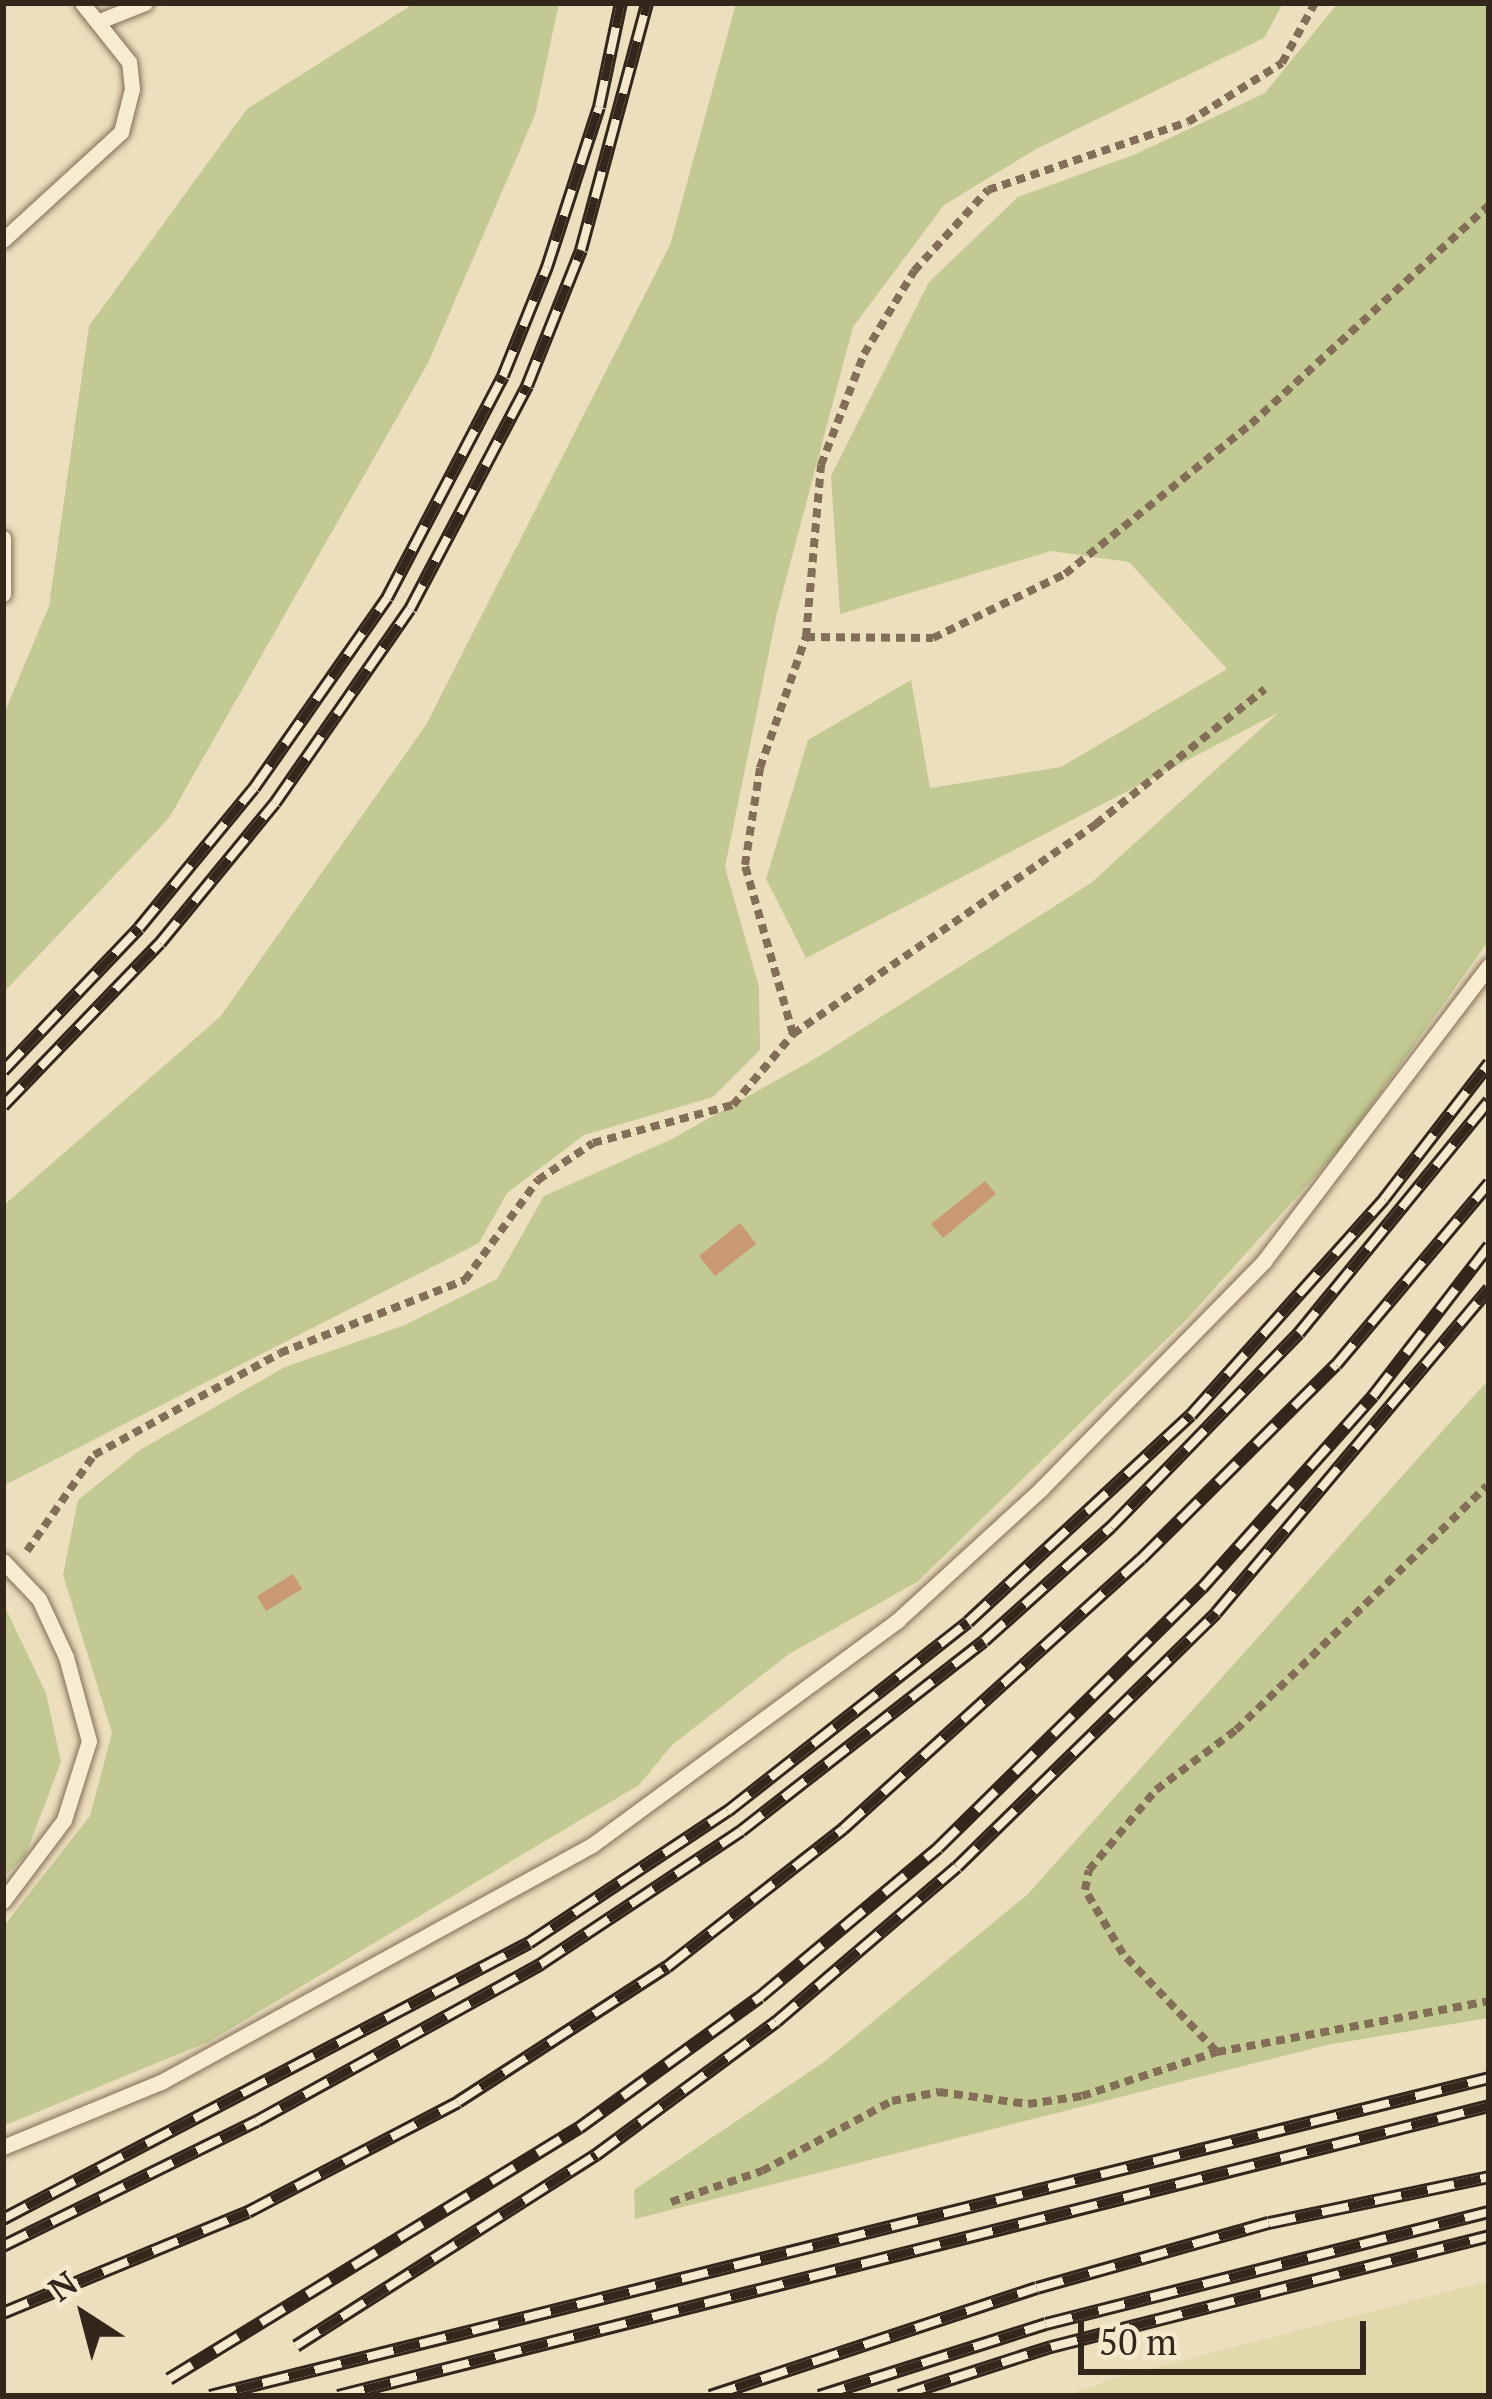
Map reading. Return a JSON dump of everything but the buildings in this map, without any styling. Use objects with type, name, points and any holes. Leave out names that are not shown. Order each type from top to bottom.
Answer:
[{"type":"lane","points":[[3,240],[121,133],[132,89],[129,62],[102,20],[82,3]]},
{"type":"lane","points":[[102,20],[146,3]]},
{"type":"lane","points":[[3,538],[3,594]]},
{"type":"lane","points":[[3,2147],[161,2082],[572,1857],[762,1727],[898,1619],[1042,1488],[1264,1262],[1489,966]]},
{"type":"lane","points":[[3,1901],[64,1820],[89,1742],[66,1657],[10,1564]]},
{"type":"path","points":[[793,1034],[745,865],[760,768],[806,638],[821,465],[864,354],[914,272],[988,190],[1188,122],[1282,63],[1315,3]]},
{"type":"path","points":[[806,638],[933,638],[1065,574],[1251,424],[1489,205]]},
{"type":"path","points":[[10,1564],[94,1455],[280,1353],[465,1280],[538,1180],[593,1143],[733,1105],[793,1034],[1096,824],[1264,689]]},
{"type":"path","points":[[1217,2052],[1123,1954],[1085,1890],[1089,1870],[1156,1790],[1236,1730],[1487,1486]]},
{"type":"path","points":[[671,2202],[762,2171],[892,2101],[939,2092],[1028,2104],[1082,2096],[1217,2052],[1489,2001]]},
{"type":"shaded area","points":[[1489,2281],[1489,2396],[1065,2396],[1118,2377]]},
{"type":"green space","points":[[415,3],[559,3],[535,115],[428,363],[169,818],[3,993],[3,716],[49,606],[89,326],[247,109]]},
{"type":"green space","points":[[736,3],[1283,3],[1264,38],[1036,149],[944,205],[853,327],[777,613],[725,867],[759,987],[760,1050],[713,1097],[584,1135],[507,1193],[479,1243],[3,1486],[3,1206],[220,1017],[426,725],[670,245]]},
{"type":"green space","points":[[1338,3],[1489,3],[1489,940],[1343,1145],[1188,1318],[917,1582],[789,1654],[672,1745],[639,1785],[208,2042],[3,2126],[3,1927],[90,1816],[112,1733],[63,1575],[78,1500],[140,1450],[285,1367],[405,1325],[497,1279],[544,1196],[672,1139],[818,1057],[1091,883],[1278,713],[806,958],[766,879],[808,740],[911,680],[930,788],[1061,767],[1227,669],[1129,562],[1051,551],[840,614],[831,476],[929,282],[1018,197],[1136,154],[1265,93]]},
{"type":"green space","points":[[1489,1379],[1489,2018],[1327,2045],[635,2219],[634,2190],[824,2062],[1028,1894]]},
{"type":"green space","points":[[3,1603],[46,1693],[61,1762],[25,1856],[3,1878]]},
{"type":"railway","points":[[3,1071],[139,928],[254,788],[387,598],[503,376],[547,267],[599,107],[621,3]]},
{"type":"railway","points":[[3,1106],[160,943],[275,803],[410,609],[527,386],[581,250],[647,3]]},
{"type":"railway","points":[[3,2219],[529,1943],[728,1811],[968,1622],[1191,1415],[1384,1199],[1489,1063]]},
{"type":"railway","points":[[3,2246],[257,2121],[541,1964],[741,1831],[984,1641],[1111,1527],[1299,1333],[1489,1101]]},
{"type":"railway","points":[[3,2313],[248,2212],[458,2102],[667,1967],[843,1829],[1141,1559],[1336,1365],[1489,1183]]},
{"type":"railway","points":[[169,2379],[579,2128],[760,1997],[938,1848],[1202,1588],[1373,1396],[1489,1246]]},
{"type":"railway","points":[[296,2346],[596,2155],[776,2022],[957,1867],[1216,1613],[1489,1289]]},
{"type":"railway","points":[[210,2396],[1489,2078]]},
{"type":"railway","points":[[338,2396],[1489,2106]]},
{"type":"railway","points":[[710,2396],[1037,2288],[1269,2223],[1489,2177]]},
{"type":"railway","points":[[819,2396],[1046,2324],[1489,2212]]},
{"type":"railway","points":[[899,2396],[1051,2347],[1489,2236]]}]
